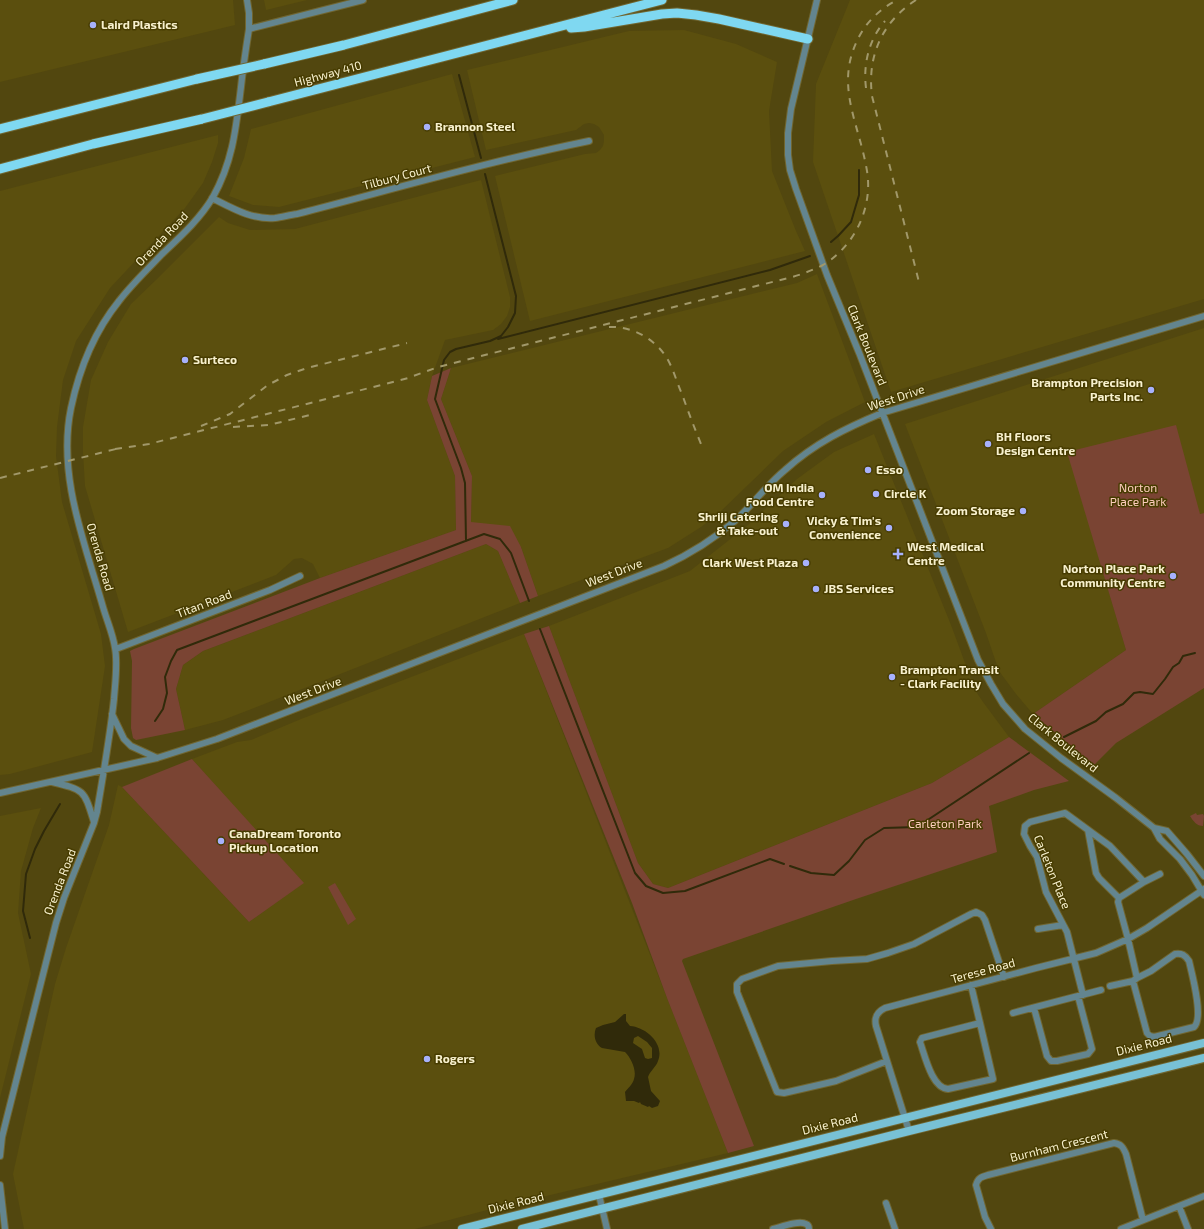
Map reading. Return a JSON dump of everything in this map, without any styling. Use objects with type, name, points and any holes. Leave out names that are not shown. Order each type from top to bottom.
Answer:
[{"type":"highway","name":"Highway 410","points":[[0,129],[198,79],[344,45],[513,0]]},
{"type":"highway","name":"Highway 410","points":[[0,169],[92,144],[202,119],[662,0]]},
{"type":"highway","points":[[546,30],[584,27],[662,14],[677,13],[719,19],[808,39]]},
{"type":"main road","name":"Dixie Road","points":[[462,1229],[1204,1043]]},
{"type":"main road","points":[[522,1229],[1204,1058]]},
{"type":"street","name":"Orenda Road","points":[[0,1156],[2,1138],[56,923],[97,812],[116,682],[116,649],[74,505],[70,484],[68,438],[71,411],[76,387],[82,368],[95,338],[107,317],[128,289],[186,231],[200,214],[212,198],[225,172],[236,134],[249,29],[247,0]]},
{"type":"street","points":[[249,29],[363,0]]},
{"type":"street","name":"Clark Boulevard","points":[[818,0],[791,109],[788,133],[790,170],[827,275],[857,348],[978,660],[1004,704],[1013,716],[1031,734],[1154,828],[1167,831],[1204,876]]},
{"type":"street","name":"Tilbury Court","points":[[212,198],[248,215],[260,218],[274,218],[297,214],[503,160],[589,141]]},
{"type":"street","name":"West Drive","points":[[0,793],[157,758],[217,739],[254,726],[664,566],[687,555],[724,530],[785,470],[816,446],[834,434],[850,426],[882,413],[1204,316]]},
{"type":"street","name":"Titan Road","points":[[116,649],[270,590],[300,576]]},
{"type":"street","points":[[112,714],[124,739],[131,746],[157,758]]},
{"type":"street","points":[[50,782],[80,791],[86,798],[94,823]]},
{"type":"street","name":"Carleton Place","points":[[1034,1008],[1047,1056],[1051,1061],[1057,1062],[1088,1054],[1092,1049],[1067,932],[1046,892],[1037,857],[1024,834],[1025,826],[1030,822],[1065,813],[1110,846],[1144,882]]},
{"type":"street","name":"Clark Boulevard","points":[[1154,828],[1160,840],[1180,859],[1203,891]]},
{"type":"street","points":[[1088,830],[1096,873],[1119,898]]},
{"type":"street","points":[[1119,898],[1160,874]]},
{"type":"street","name":"Terese Road","points":[[909,1131],[874,1020],[880,1010],[1096,953],[1128,939],[1147,928],[1203,891]]},
{"type":"street","points":[[1110,986],[1135,979],[1151,971],[1175,954],[1179,953],[1186,956],[1189,961],[1198,1000],[1197,1025],[1154,1037],[1147,1033],[1135,979],[1128,939],[1118,902],[1119,898]]},
{"type":"street","points":[[887,1061],[836,1080],[784,1093],[777,1092],[737,992],[737,984],[742,979],[778,966],[832,960],[867,959],[888,953],[914,944],[976,912],[982,915],[985,920],[1004,977]]},
{"type":"street","name":"Carleton Place","points":[[1038,929],[1063,925]]},
{"type":"street","points":[[971,985],[980,1023],[993,1079],[943,1089],[938,1085],[931,1073],[920,1042],[922,1038],[980,1023]]},
{"type":"street","points":[[1013,1013],[1101,990]]},
{"type":"street","name":"Burnham Crescent","points":[[991,1229],[985,1217],[976,1185],[980,1178],[1114,1143],[1119,1144],[1126,1154],[1143,1220]]},
{"type":"street","points":[[0,1185],[5,1229]]},
{"type":"street","points":[[599,1195],[607,1229]]},
{"type":"street","points":[[1121,1229],[1204,1196]]},
{"type":"street","points":[[886,1203],[895,1229]]},
{"type":"street","points":[[1179,1206],[1188,1229]]},
{"type":"street","points":[[774,1229],[799,1222],[806,1223],[809,1226],[809,1229]]},
{"type":"shaded area","points":[[0,0],[233,0],[235,25],[0,82]]},
{"type":"shaded area","points":[[264,0],[307,0],[266,10]]},
{"type":"shaded area","points":[[850,0],[1204,0],[1204,299],[891,392],[813,162],[816,84]]},
{"type":"shaded area","points":[[684,30],[736,44],[777,62],[769,111],[772,171],[805,251],[530,321],[495,176],[585,154],[596,153],[603,146],[604,135],[599,127],[589,123],[584,124],[576,130],[486,150],[467,70],[629,31]]},
{"type":"shaded area","points":[[452,74],[475,157],[279,207],[253,205],[229,196],[244,158],[251,129]]},
{"type":"shaded area","points":[[218,135],[218,143],[203,183],[185,208],[110,288],[76,341],[63,380],[57,427],[56,456],[62,502],[101,634],[105,666],[92,752],[10,774],[0,775],[0,191]]},
{"type":"shaded area","points":[[481,180],[510,297],[510,307],[507,316],[501,324],[493,330],[445,340],[432,376],[427,400],[455,476],[456,530],[320,578],[313,564],[302,558],[294,559],[276,575],[128,632],[85,486],[83,427],[91,380],[108,342],[131,304],[219,217],[228,223],[250,230],[295,229]]},
{"type":"shaded area","points":[[817,274],[865,402],[826,422],[783,451],[720,512],[701,527],[668,548],[538,596],[521,547],[471,522],[472,476],[441,399],[451,368],[797,283]]},
{"type":"shaded area","points":[[1204,328],[1204,513],[1200,514],[1068,452],[1126,650],[1033,714],[999,671],[986,633],[905,424]]},
{"type":"shaded area","points":[[874,434],[951,625],[975,690],[1009,737],[932,783],[668,888],[653,884],[638,863],[549,626],[690,571],[748,525],[797,479],[834,452]]},
{"type":"shaded area","points":[[486,544],[498,551],[520,603],[223,720],[185,730],[176,689],[183,665],[203,651]]},
{"type":"shaded area","points":[[524,634],[728,1153],[491,1209],[415,1229],[24,1229],[13,1174],[55,984],[109,825],[118,785],[122,787],[249,922],[303,883],[192,759],[237,742],[251,740],[301,719]]},
{"type":"shaded area","points":[[41,808],[33,828],[21,871],[18,913],[31,974],[0,1098],[0,816]]},
{"type":"shaded area","points":[[626,1014],[626,1021],[630,1026],[636,1027],[648,1033],[659,1048],[658,1061],[648,1077],[651,1091],[660,1101],[658,1106],[652,1108],[641,1104],[640,1102],[626,1101],[625,1092],[633,1083],[635,1076],[631,1061],[625,1052],[602,1048],[596,1042],[595,1036],[596,1028],[615,1022]],"holes":[[[638,1036],[647,1042],[652,1048],[652,1058],[648,1059],[645,1058],[642,1049],[633,1043],[634,1038]]]},
{"type":"green space","points":[[451,368],[441,399],[472,476],[471,522],[510,526],[521,547],[538,596],[520,603],[498,551],[486,544],[203,651],[183,665],[176,689],[185,730],[136,740],[133,738],[131,728],[132,661],[130,651],[320,578],[456,530],[455,476],[427,400],[432,376]]},
{"type":"green space","name":"Norton Place Park","points":[[1176,425],[1200,514],[1204,513],[1204,688],[1116,743],[1094,765],[1033,714],[1126,650],[1067,452]]},
{"type":"green space","name":"Carleton Park","points":[[549,626],[638,863],[653,884],[668,888],[932,783],[1009,737],[1069,781],[1034,790],[989,806],[997,852],[683,959],[682,961],[754,1146],[728,1153],[667,998],[632,903],[524,634]]},
{"type":"green space","points":[[192,759],[304,883],[249,922],[122,787]]},
{"type":"green space","points":[[1196,813],[1197,815],[1203,814],[1203,826],[1192,820],[1190,816]]},
{"type":"green space","points":[[335,883],[356,919],[348,925],[328,887]]},
{"type":"waterway","points":[[459,75],[481,158]]},
{"type":"waterway","points":[[831,242],[851,222],[859,195],[859,170]]},
{"type":"waterway","points":[[466,541],[465,483],[461,468],[435,399],[444,360],[450,352],[456,349],[490,341],[501,336],[508,327],[515,313],[516,296],[485,174]]},
{"type":"waterway","points":[[498,339],[770,270],[810,256]]},
{"type":"waterway","points":[[155,721],[163,709],[167,693],[165,677],[177,650],[484,534],[500,539],[511,553],[529,601]]},
{"type":"waterway","points":[[540,629],[635,873],[646,886],[663,893],[685,891],[770,859],[784,864]]},
{"type":"waterway","points":[[1064,737],[1096,721],[1106,712],[1123,704],[1134,693],[1140,692],[1153,694],[1183,656],[1195,653]]},
{"type":"waterway","points":[[790,866],[811,873],[834,875],[849,861],[865,840],[884,828],[917,827],[1029,753]]},
{"type":"waterway","points":[[30,938],[23,911],[26,874],[35,849],[60,804]]},
{"type":"railway","points":[[115,449],[149,444],[385,384],[408,378],[438,367],[792,277],[823,265],[834,257],[853,236],[864,212],[867,198],[867,171],[850,103],[848,87],[852,53],[860,35],[871,19],[897,0]]},
{"type":"railway","points":[[916,0],[894,19],[879,41],[872,67],[871,81],[872,96],[920,286]]},
{"type":"railway","points":[[866,88],[865,70],[868,52],[879,28],[885,21]]},
{"type":"railway","points":[[609,327],[618,327],[635,331],[650,340],[663,353],[672,368],[701,444]]},
{"type":"railway","points":[[201,426],[230,414],[268,385],[287,375],[307,368],[407,343]]},
{"type":"railway","points":[[233,427],[269,425],[314,414]]},
{"type":"railway","points":[[0,478],[120,448]]},
{"type":"place","name":"Laird Plastics","points":[[93,25]]},
{"type":"place","name":"Brannon Steel","points":[[427,127]]},
{"type":"place","name":"Surteco","points":[[185,360]]},
{"type":"place","name":"Brampton Precision Parts Inc.","points":[[1151,390]]},
{"type":"place","name":"BH Floors Design Centre","points":[[988,444]]},
{"type":"place","name":"Esso","points":[[868,470]]},
{"type":"place","name":"Circle K","points":[[876,494]]},
{"type":"place","name":"OM India Food Centre","points":[[822,495]]},
{"type":"place","name":"Zoom Storage","points":[[1023,511]]},
{"type":"place","name":"Shriji Catering & Take-out","points":[[786,524]]},
{"type":"place","name":"Vicky & Tim's Convenience","points":[[889,528]]},
{"type":"place","name":"West Medical Centre","points":[[898,554]]},
{"type":"place","name":"Clark West Plaza","points":[[806,563]]},
{"type":"place","name":"Norton Place Park Community Centre","points":[[1173,576]]},
{"type":"place","name":"JBS Services","points":[[816,589]]},
{"type":"place","name":"Brampton Transit - Clark Facility","points":[[892,677]]},
{"type":"place","name":"CanaDream Toronto Pickup Location","points":[[221,841]]},
{"type":"place","name":"Rogers","points":[[427,1059]]}]
